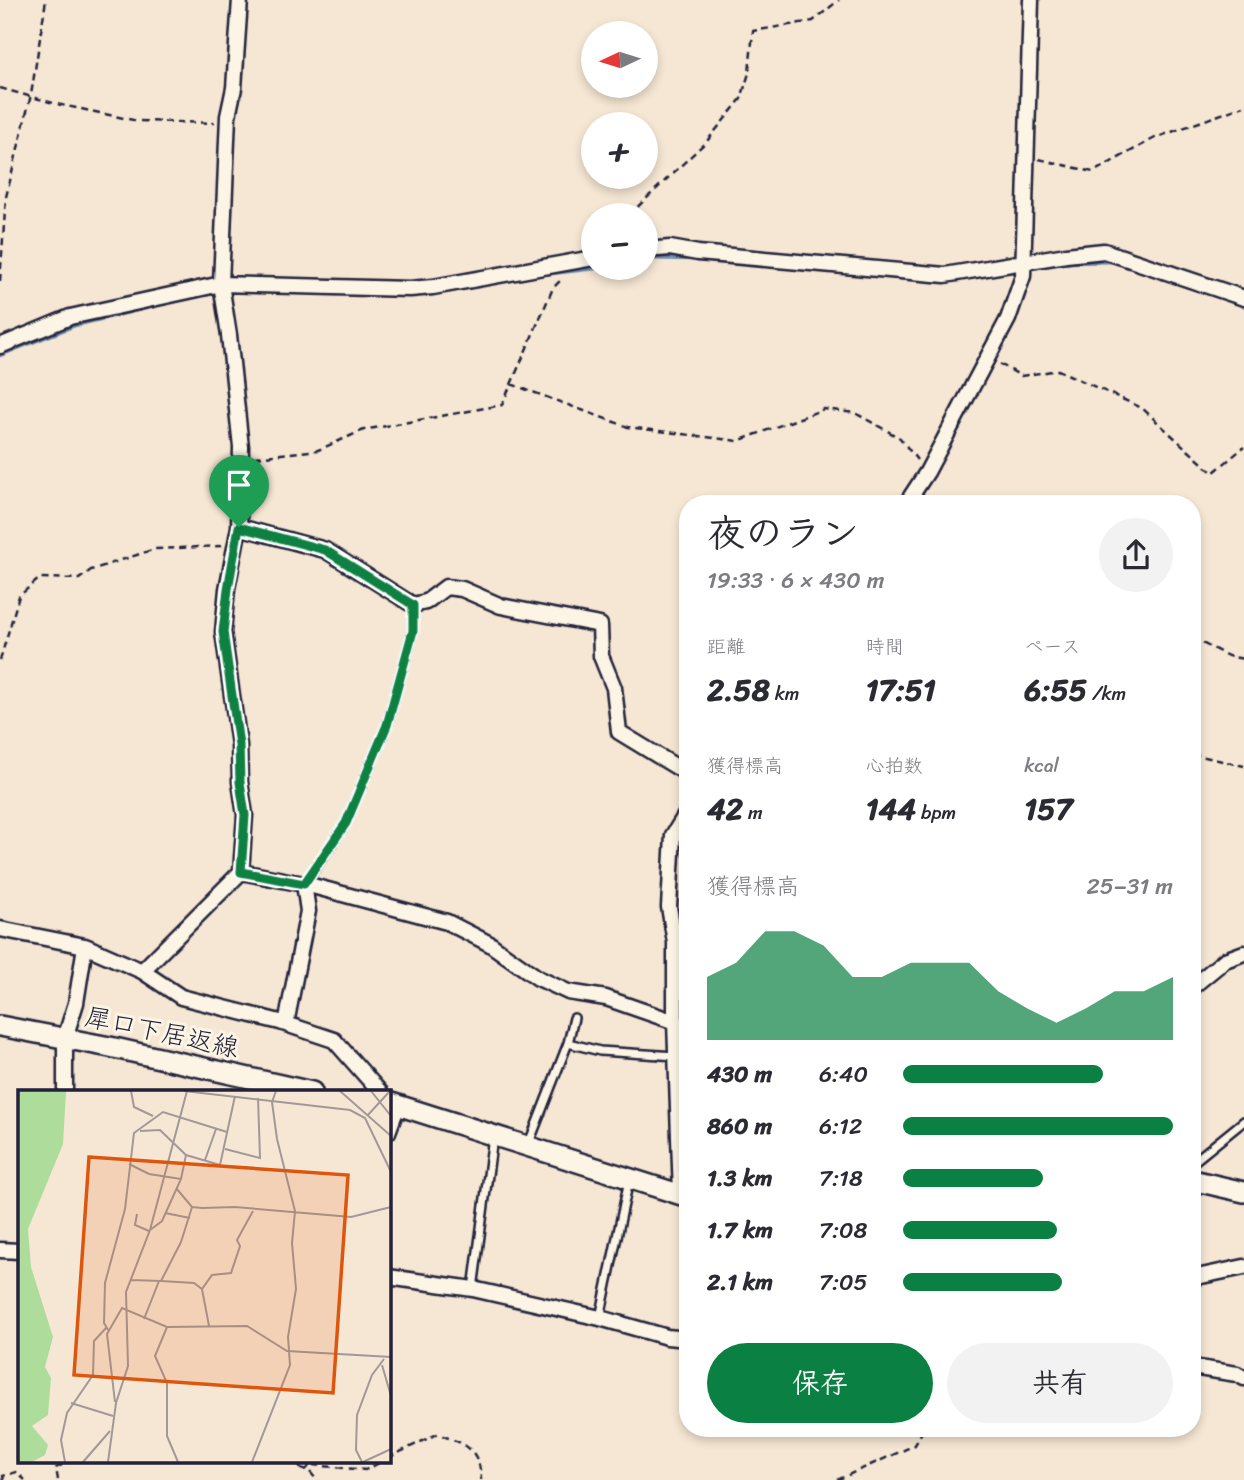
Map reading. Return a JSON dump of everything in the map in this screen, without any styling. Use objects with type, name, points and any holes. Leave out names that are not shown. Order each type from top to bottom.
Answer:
[{"type":"main road","name":"犀口下居返線","points":[[0,1026],[307,1090]]},
{"type":"main road","points":[[390,1100],[679,1194]]},
{"type":"main road","points":[[1201,1182],[1244,1192]]},
{"type":"street","points":[[142,971],[241,872],[245,815],[240,782],[239,745],[223,632],[239,527],[241,458],[229,335],[221,284],[229,123],[240,0]]},
{"type":"street","points":[[912,495],[927,472],[1008,319],[1023,269],[1031,0]]},
{"type":"street","points":[[658,249],[945,275],[1023,269],[1104,251],[1244,298]]},
{"type":"street","points":[[0,346],[70,317],[221,284],[410,289],[581,260]]},
{"type":"street","points":[[239,527],[325,550],[413,605],[426,602],[446,587],[462,589],[501,606],[600,625],[601,656],[614,688],[619,732],[679,769]]},
{"type":"street","points":[[679,825],[673,835],[669,907],[675,942],[679,1108]]},
{"type":"street","points":[[241,872],[304,884],[447,922],[490,944],[538,978],[568,992],[606,998],[679,1030]]},
{"type":"street","points":[[286,1024],[308,911],[304,884]]},
{"type":"street","points":[[0,929],[85,946],[142,971],[181,997],[286,1024],[334,1040],[380,1090]]},
{"type":"street","points":[[65,1090],[65,1038],[76,1003],[85,946]]},
{"type":"street","points":[[1201,980],[1225,960],[1244,953]]},
{"type":"street","points":[[0,1250],[18,1251]]},
{"type":"street","points":[[1201,1276],[1244,1267]]},
{"type":"street","points":[[390,1277],[473,1289],[679,1338]]},
{"type":"street","points":[[1201,1368],[1237,1374],[1244,1378]]},
{"type":"lane","points":[[304,884],[346,823],[387,725],[413,631],[413,605]]},
{"type":"lane","points":[[528,1147],[568,1043],[574,1018]]},
{"type":"lane","points":[[568,1043],[600,1051],[676,1056]]},
{"type":"lane","points":[[1201,1156],[1244,1121]]},
{"type":"lane","points":[[473,1289],[493,1136]]},
{"type":"lane","points":[[600,1318],[629,1179]]},
{"type":"path","points":[[0,281],[6,197],[31,95],[46,0]]},
{"type":"path","points":[[642,203],[707,141],[741,99],[749,72],[753,31],[813,21],[839,0]]},
{"type":"path","points":[[0,88],[57,104],[138,121],[229,123]]},
{"type":"path","points":[[1026,156],[1093,172],[1155,138],[1244,106]]},
{"type":"path","points":[[241,458],[318,450],[364,430],[502,405],[554,288],[563,278]]},
{"type":"path","points":[[988,358],[1021,376],[1058,370],[1142,408],[1213,473],[1244,447]]},
{"type":"path","points":[[511,384],[628,426],[738,440],[824,409],[855,413],[900,438],[927,472]]},
{"type":"path","points":[[0,660],[19,596],[40,578],[79,579],[91,570],[155,550],[235,545]]},
{"type":"path","points":[[1201,642],[1228,656],[1244,659]]},
{"type":"path","points":[[1201,756],[1244,765]]},
{"type":"path","points":[[390,1457],[437,1434],[467,1444],[481,1464],[481,1480]]},
{"type":"path","points":[[837,1480],[915,1445],[919,1437]]},
{"type":"path","points":[[58,1480],[56,1468],[67,1462]]},
{"type":"path","points":[[304,1463],[365,1470],[381,1462]]},
{"type":"path","points":[[4,1480],[3,1476],[16,1472],[25,1480]]},
{"type":"waterway","points":[[658,258],[694,259]]},
{"type":"waterway","points":[[1005,272],[1071,262],[1118,261]]},
{"type":"waterway","points":[[543,274],[581,270]]},
{"type":"waterway","points":[[891,277],[910,279]]},
{"type":"waterway","points":[[450,291],[497,282]]},
{"type":"waterway","points":[[0,355],[75,325],[149,307]]},
{"type":"route","points":[[239,527],[325,550],[413,605],[413,631],[387,725],[346,823],[304,884],[241,872],[245,815],[240,782],[239,745],[223,632],[239,527]]}]
